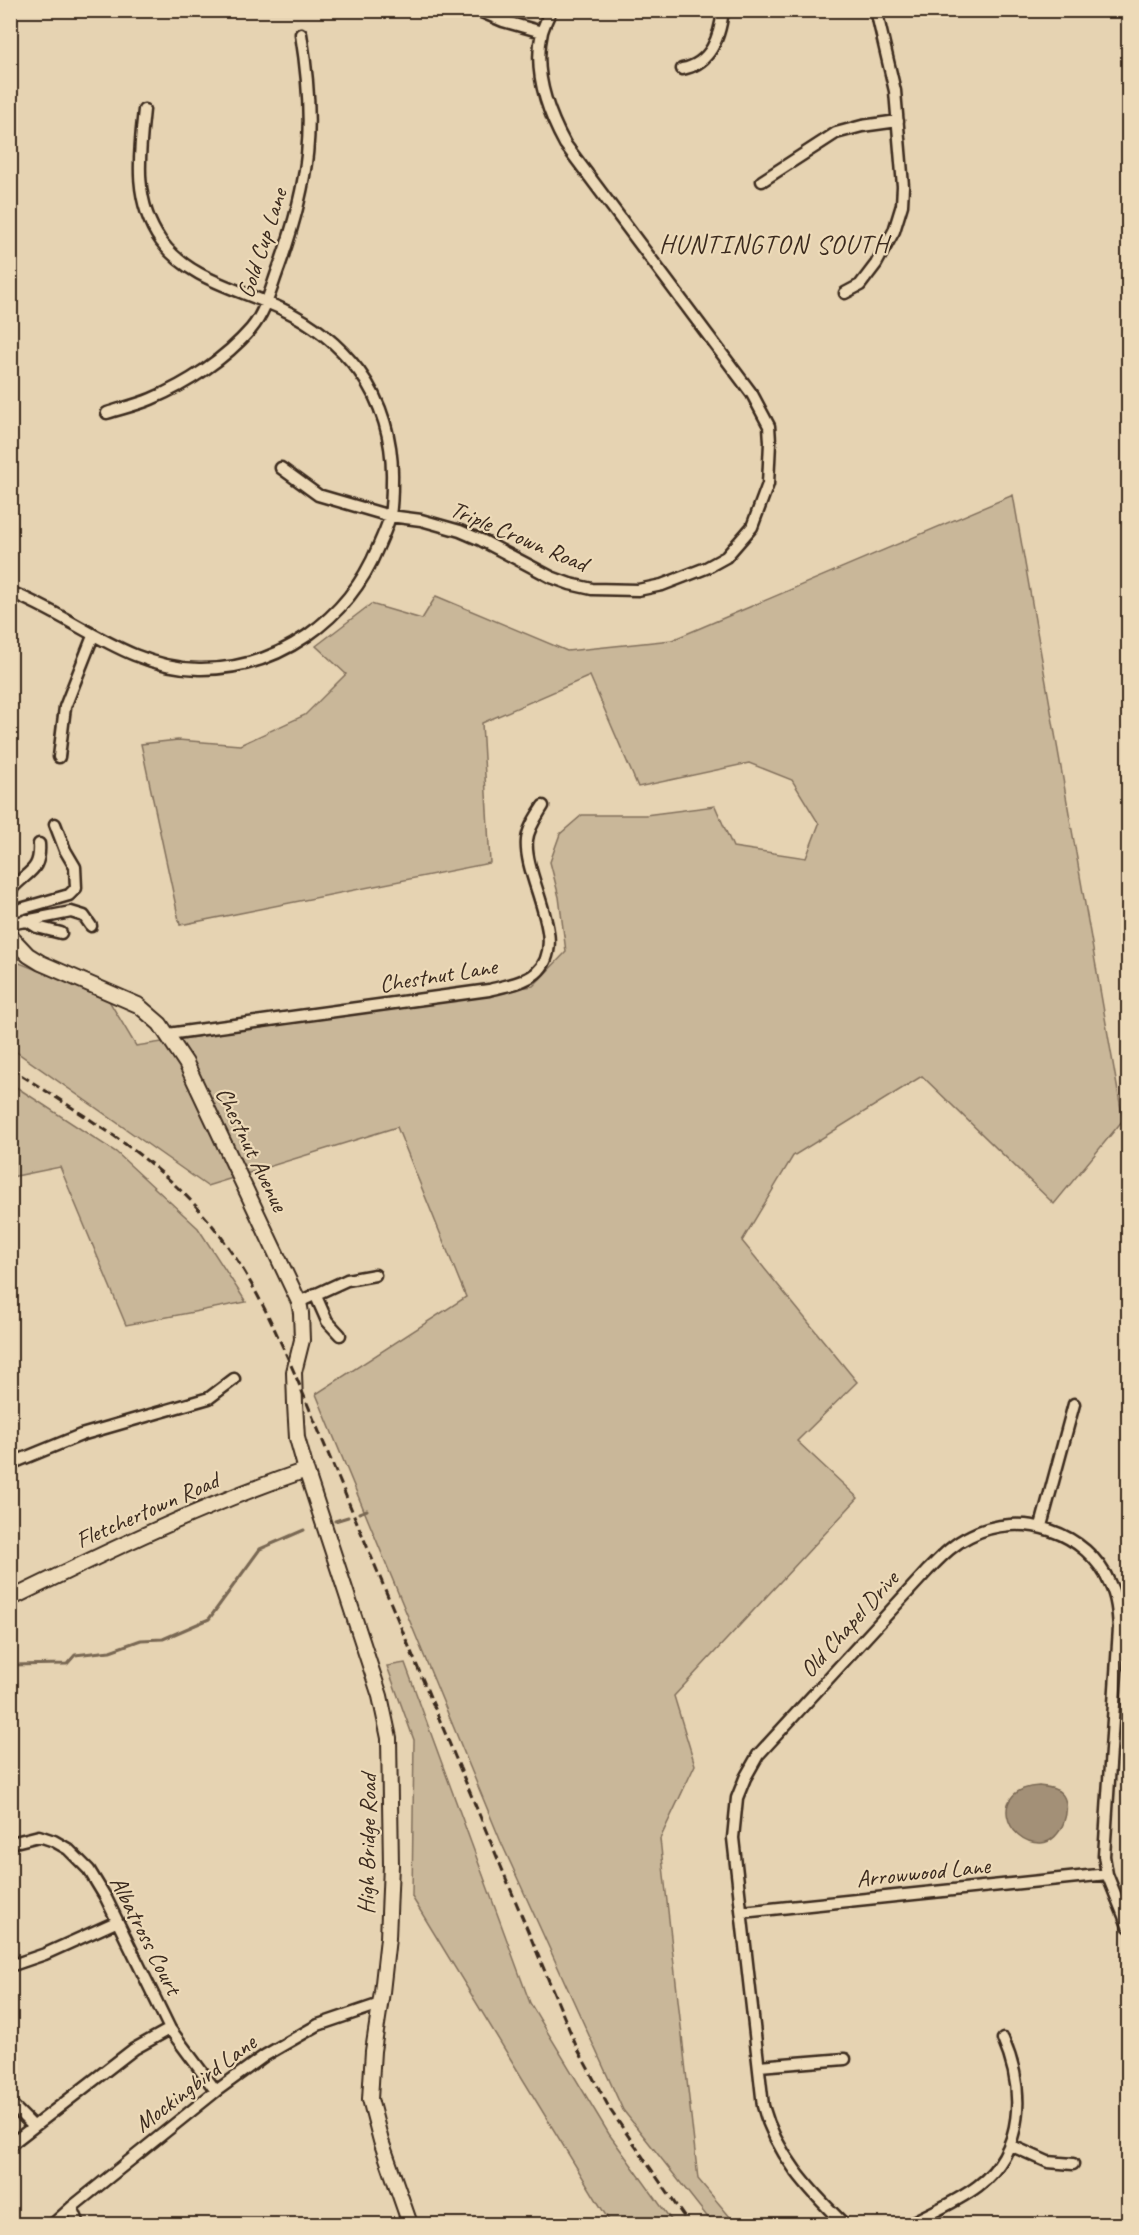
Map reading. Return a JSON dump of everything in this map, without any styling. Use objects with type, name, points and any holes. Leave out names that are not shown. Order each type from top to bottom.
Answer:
[{"type":"street","points":[[477,10],[503,21],[542,32]]},
{"type":"street","name":"Triple Crown Road","points":[[281,468],[318,495],[390,516],[421,520],[460,531],[551,577],[592,589],[638,590],[687,577],[726,556],[752,527],[768,484],[769,426],[760,406],[565,144],[546,103],[543,88],[540,57],[542,32],[551,10]]},
{"type":"street","points":[[682,69],[702,62],[711,52],[723,10]]},
{"type":"street","points":[[845,293],[860,285],[876,264],[894,231],[899,216],[903,186],[891,69],[876,10]]},
{"type":"street","name":"Gold Cup Lane","points":[[107,413],[150,400],[204,369],[239,341],[256,322],[267,302],[295,222],[306,172],[310,108],[301,34]]},
{"type":"street","points":[[10,592],[44,606],[93,636],[160,664],[196,669],[238,666],[277,653],[312,633],[347,600],[374,558],[390,516],[392,470],[390,444],[380,410],[369,387],[333,343],[295,316],[196,273],[183,265],[160,240],[146,210],[141,191],[139,170],[144,110]]},
{"type":"street","points":[[762,181],[836,133],[862,126],[898,121]]},
{"type":"street","points":[[59,757],[65,707],[93,636]]},
{"type":"street","name":"Chestnut Lane","points":[[168,1035],[465,994],[509,985],[536,973],[545,960],[549,940],[548,925],[530,870],[527,842],[528,834],[543,806]]},
{"type":"street","points":[[10,912],[69,895],[76,888],[73,860],[64,850],[55,824]]},
{"type":"street","points":[[10,891],[37,865],[40,855],[39,844]]},
{"type":"street","points":[[10,924],[72,912],[84,916],[91,926]]},
{"type":"street","points":[[26,920],[37,927],[61,933]]},
{"type":"street","name":"Chestnut Avenue","points":[[10,936],[28,955],[41,963],[138,1005],[152,1016],[168,1035],[186,1064],[299,1302],[302,1340],[294,1372],[295,1404],[297,1438],[306,1470]]},
{"type":"street","points":[[299,1302],[347,1280],[375,1275]]},
{"type":"street","points":[[315,1294],[327,1321],[340,1335]]},
{"type":"street","points":[[10,1464],[81,1435],[209,1398],[234,1379]]},
{"type":"street","points":[[1041,1526],[1074,1404]]},
{"type":"street","name":"Fletchertown Road","points":[[10,1599],[198,1510],[306,1470]]},
{"type":"street","name":"High Bridge Road","points":[[306,1470],[380,1696],[389,1738],[391,1865],[388,1938],[370,2075],[370,2099],[381,2141],[410,2224]]},
{"type":"street","name":"Old Chapel Drive","points":[[844,2224],[808,2187],[779,2148],[765,2115],[733,1852],[734,1821],[741,1787],[758,1755],[927,1570],[952,1546],[972,1535],[994,1528],[1020,1525],[1041,1526],[1064,1535],[1086,1551],[1104,1572],[1117,1604],[1119,1628],[1104,1847],[1107,1874],[1128,1926]]},
{"type":"street","name":"Albatross Court","points":[[15,1842],[39,1836],[68,1849],[89,1870],[106,1898],[170,2029],[216,2091]]},
{"type":"street","name":"Arrowwood Lane","points":[[742,1912],[1107,1874]]},
{"type":"street","points":[[10,1966],[45,1954],[116,1922]]},
{"type":"street","name":"Mockingbird Lane","points":[[53,2224],[216,2091],[264,2056],[302,2032],[380,2004]]},
{"type":"street","points":[[10,2145],[134,2049],[170,2029]]},
{"type":"street","points":[[909,2224],[979,2185],[995,2169],[1010,2145],[1017,2119],[1018,2086],[1016,2072],[1003,2039]]},
{"type":"street","points":[[759,2066],[845,2059]]},
{"type":"street","points":[[10,2103],[33,2126]]},
{"type":"street","points":[[1010,2145],[1048,2163],[1073,2164]]},
{"type":"street","points":[[72,2207],[79,2224]]},
{"type":"shaded area","points":[[1013,495],[1123,1120],[1054,1204],[922,1076],[793,1156],[742,1241],[857,1382],[797,1441],[858,1498],[674,1696],[695,1765],[660,1839],[698,2179],[736,2224],[713,2224],[623,2110],[501,1842],[316,1394],[466,1297],[397,1127],[207,1186],[11,1048],[10,959],[108,999],[136,1046],[533,986],[566,952],[559,897],[550,862],[560,834],[582,815],[645,815],[715,806],[733,847],[806,858],[819,824],[792,780],[749,763],[638,787],[590,676],[482,723],[490,863],[180,925],[141,744],[178,740],[240,745],[305,715],[346,674],[316,646],[371,604],[422,619],[436,596],[567,651],[672,640]]},
{"type":"shaded area","points":[[10,1083],[116,1152],[198,1228],[246,1302],[126,1325],[60,1167],[11,1177]]},
{"type":"shaded area","points":[[405,1663],[530,2003],[609,2134],[674,2224],[611,2224],[412,1897],[414,1740],[387,1666]]},
{"type":"shaded area","points":[[1039,1786],[1059,1791],[1065,1799],[1066,1806],[1064,1822],[1060,1830],[1055,1837],[1041,1843],[1028,1841],[1018,1835],[1007,1816],[1008,1805],[1013,1796],[1023,1789]]},
{"type":"waterway","points":[[359,1513],[367,1510]]},
{"type":"waterway","points":[[335,1521],[348,1517]]},
{"type":"waterway","points":[[10,1665],[67,1664],[75,1655],[110,1651],[141,1640],[163,1639],[209,1619],[260,1549],[304,1530]]},
{"type":"railway","points":[[10,1068],[91,1120],[144,1158],[168,1179],[212,1225],[248,1278],[294,1372],[577,2048],[611,2111],[689,2224]]},
{"type":"district","name":"HUNTINGTON SOUTH","points":[[774,244]]}]
